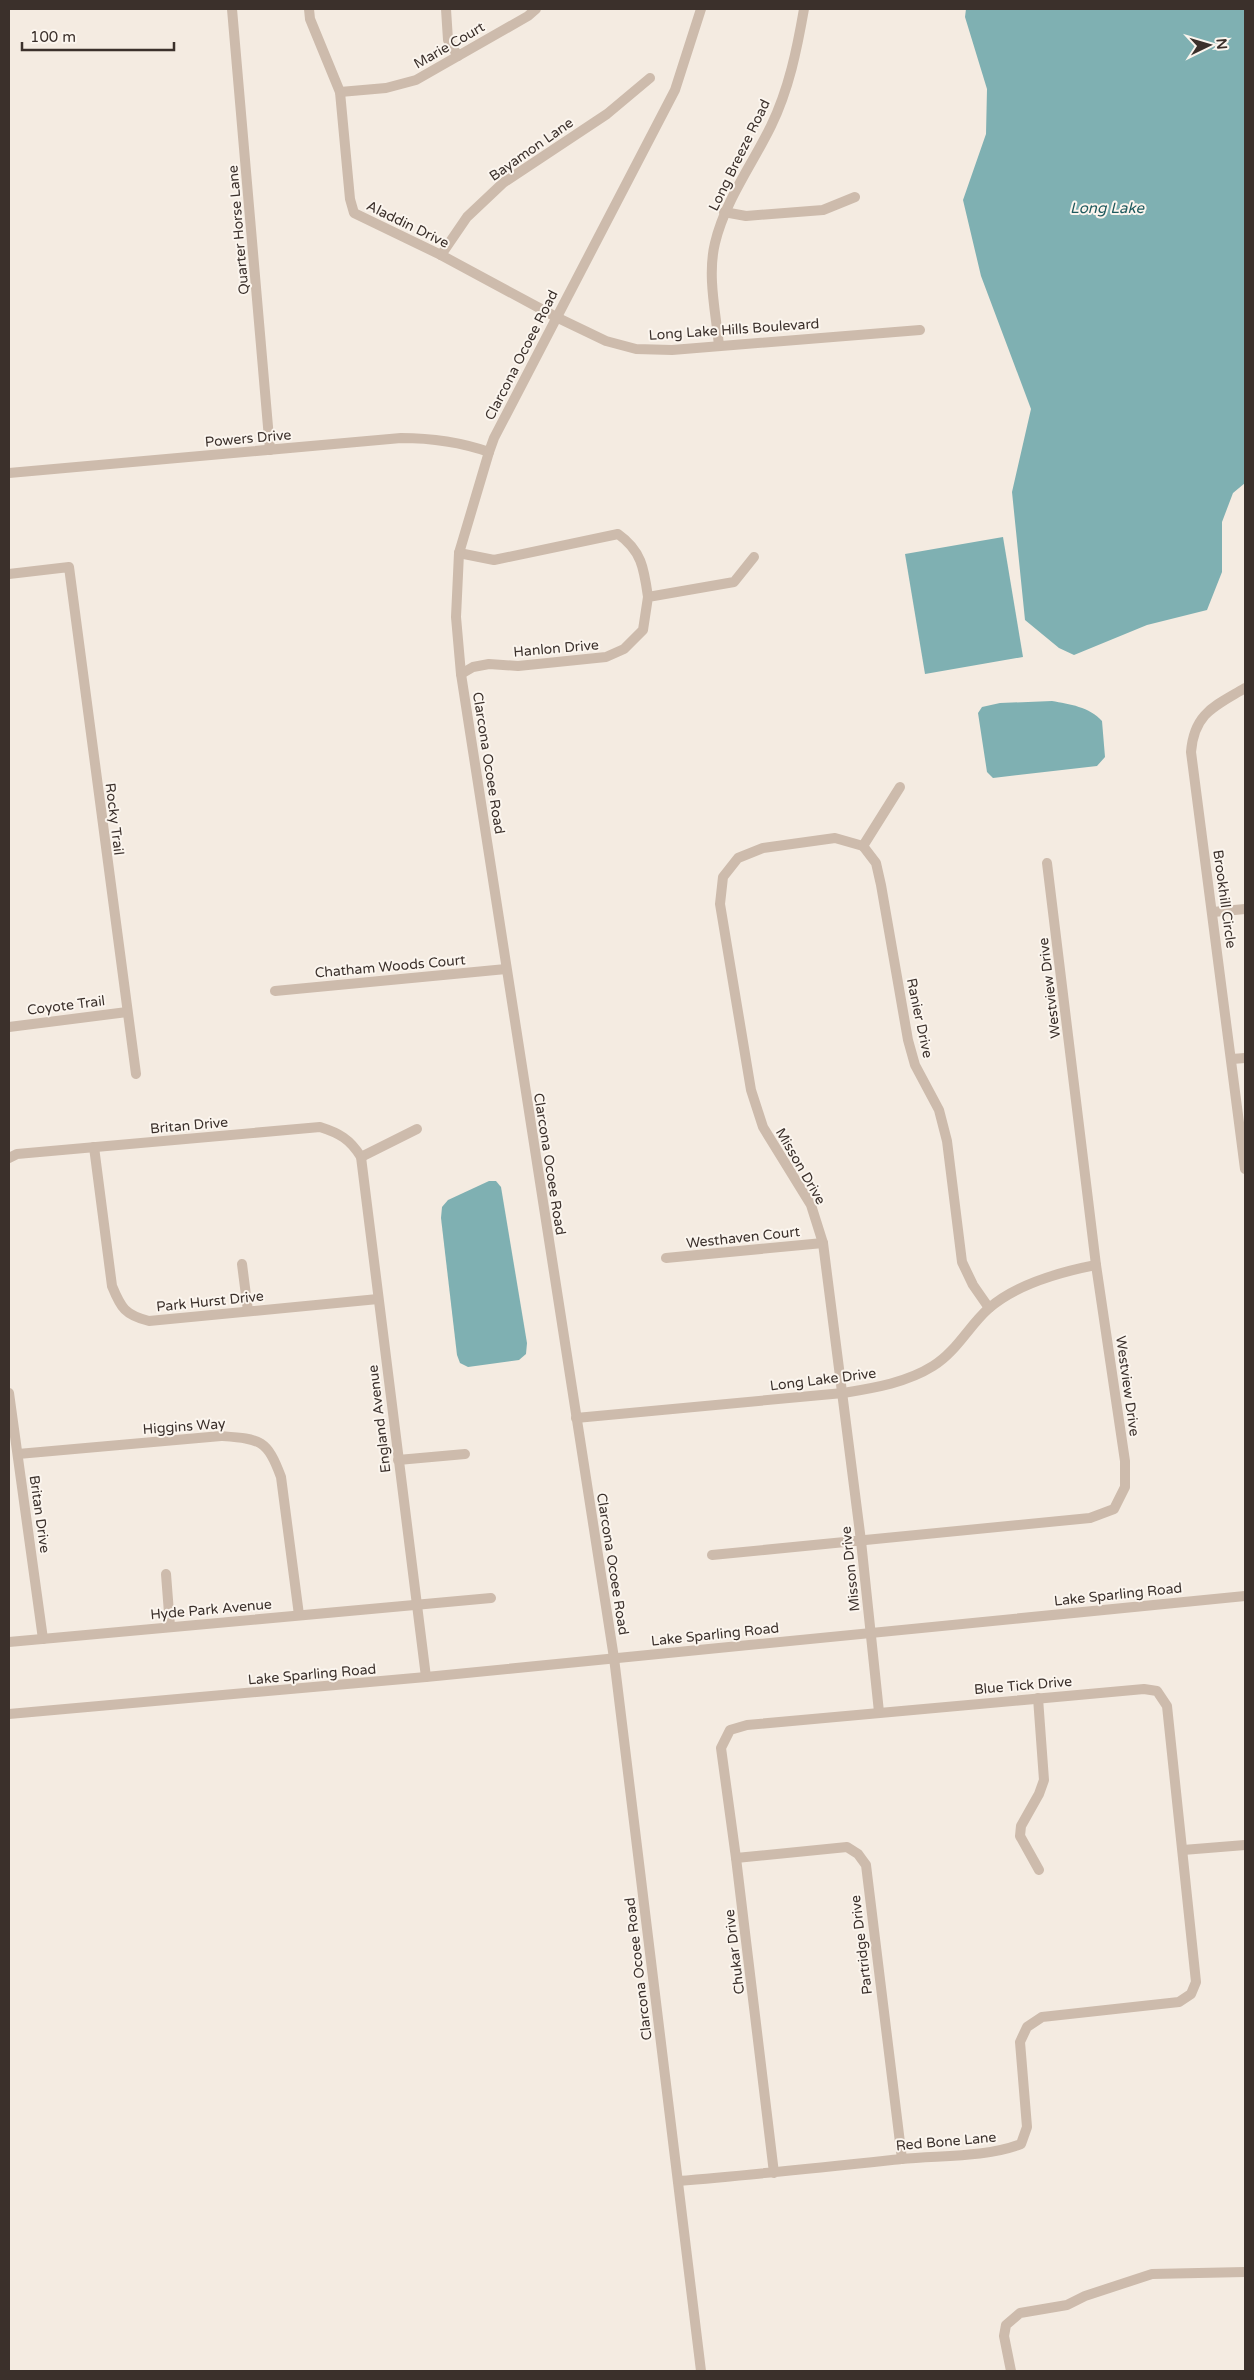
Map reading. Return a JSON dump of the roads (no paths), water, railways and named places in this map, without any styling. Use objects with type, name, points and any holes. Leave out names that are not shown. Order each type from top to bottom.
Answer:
[{"type":"street","name":"Quarter Horse Lane","points":[[232,9],[270,450]]},
{"type":"street","name":"Aladdin Drive","points":[[309,9],[313,27],[340,92],[350,198],[354,213],[441,255],[556,317]]},
{"type":"street","points":[[446,9],[448,40],[458,56]]},
{"type":"street","name":"Marie Court","points":[[340,92],[386,88],[416,80],[536,9]]},
{"type":"street","name":"Clarcona Ocoee Road","points":[[701,9],[675,90],[556,317],[489,452],[459,553],[456,617],[461,674],[614,1658],[701,2371]]},
{"type":"street","name":"Long Breeze Road","points":[[719,346],[711,270],[714,244],[724,212],[772,124],[790,75],[804,9]]},
{"type":"street","name":"Bayamon Lane","points":[[441,255],[467,217],[503,183],[607,114],[650,78]]},
{"type":"street","points":[[724,212],[746,216],[823,210],[855,197]]},
{"type":"street","name":"Long Lake Hills Boulevard","points":[[556,317],[606,341],[636,349],[672,350],[920,330]]},
{"type":"street","name":"Powers Drive","points":[[9,473],[401,438],[430,438],[470,445],[489,452]]},
{"type":"street","name":"Hanlon Drive","points":[[459,553],[494,560],[618,534],[632,544],[644,567],[648,596],[643,630],[624,649],[606,657],[518,666],[489,664],[473,667],[461,674]]},
{"type":"street","points":[[648,596],[734,582],[754,557]]},
{"type":"street","name":"Rocky Trail","points":[[9,574],[68,567],[136,1074]]},
{"type":"street","name":"Brookhill Circle","points":[[1245,688],[1214,707],[1201,718],[1192,736],[1191,752],[1245,1169]]},
{"type":"street","points":[[862,846],[900,787]]},
{"type":"street","name":"Misson Drive","points":[[862,846],[835,838],[763,848],[738,858],[723,877],[720,904],[751,1090],[763,1127],[811,1205],[822,1243],[861,1541],[879,1712]]},
{"type":"street","name":"Ranier Drive","points":[[862,846],[876,862],[910,1048],[915,1065],[939,1110],[947,1141],[962,1262],[973,1285],[989,1308]]},
{"type":"street","name":"Westview Drive","points":[[712,1555],[1090,1518],[1114,1508],[1125,1487],[1125,1461],[1096,1265],[1047,863]]},
{"type":"street","points":[[1213,912],[1245,909]]},
{"type":"street","name":"Chatham Woods Court","points":[[275,991],[506,969]]},
{"type":"street","name":"Coyote Trail","points":[[9,1026],[127,1012]]},
{"type":"street","points":[[1232,1059],[1245,1058]]},
{"type":"street","name":"Britan Drive","points":[[9,1158],[18,1154],[320,1127],[341,1134],[353,1144],[361,1156]]},
{"type":"street","points":[[361,1156],[417,1128]]},
{"type":"street","name":"Park Hurst Drive","points":[[94,1147],[112,1286],[120,1305],[133,1317],[149,1321],[378,1299]]},
{"type":"street","name":"England Avenue","points":[[361,1156],[426,1678]]},
{"type":"street","name":"Westhaven Court","points":[[666,1258],[822,1243]]},
{"type":"street","points":[[242,1264],[248,1311]]},
{"type":"street","name":"Long Lake Drive","points":[[576,1418],[843,1393],[877,1388],[910,1377],[934,1366],[956,1346],[989,1308],[1023,1287],[1059,1272],[1096,1265]]},
{"type":"street","name":"Britan Drive","points":[[9,1393],[43,1639]]},
{"type":"street","name":"Higgins Way","points":[[18,1454],[221,1436],[245,1438],[261,1442],[273,1456],[281,1477],[299,1615]]},
{"type":"street","points":[[398,1460],[465,1454]]},
{"type":"street","points":[[166,1574],[170,1626]]},
{"type":"street","name":"Lake Sparling Road","points":[[9,1714],[426,1678],[1245,1596]]},
{"type":"street","name":"Hyde Park Avenue","points":[[9,1642],[490,1598]]},
{"type":"street","name":"Blue Tick Drive","points":[[730,1730],[747,1725],[879,1712],[1144,1689],[1157,1691],[1167,1706],[1184,1850]]},
{"type":"street","points":[[1038,1698],[1044,1780],[1039,1794],[1021,1826],[1020,1836],[1039,1870]]},
{"type":"street","name":"Chukar Drive","points":[[730,1730],[721,1748],[774,2173]]},
{"type":"street","points":[[1184,1850],[1245,1845]]},
{"type":"street","name":"Partridge Drive","points":[[736,1858],[847,1847],[858,1854],[866,1865],[902,2159]]},
{"type":"street","name":"Red Bone Lane","points":[[678,2182],[1004,2150],[1021,2144],[1027,2128],[1020,2042],[1027,2027],[1042,2017],[1179,2002],[1192,1994],[1196,1982],[1184,1850]]},
{"type":"street","points":[[1011,2371],[1004,2336],[1006,2325],[1020,2313],[1067,2305],[1085,2296],[1152,2274],[1245,2272]]},
{"type":"water","name":"Long Lake","points":[[966,9],[1245,9],[1245,483],[1233,493],[1222,522],[1222,572],[1207,610],[1147,625],[1074,655],[1059,648],[1025,620],[1012,492],[1031,409],[981,276],[963,200],[986,134],[987,89],[965,17]]},
{"type":"water","points":[[1003,537],[1023,657],[925,674],[905,554]]},
{"type":"water","points":[[1052,701],[1085,709],[1092,712],[1102,721],[1105,757],[1097,766],[993,778],[987,772],[978,713],[982,707],[1000,703]]},
{"type":"water","points":[[489,1181],[496,1181],[501,1187],[527,1343],[526,1354],[519,1360],[468,1367],[460,1363],[457,1355],[441,1218],[442,1207],[448,1200]]}]
